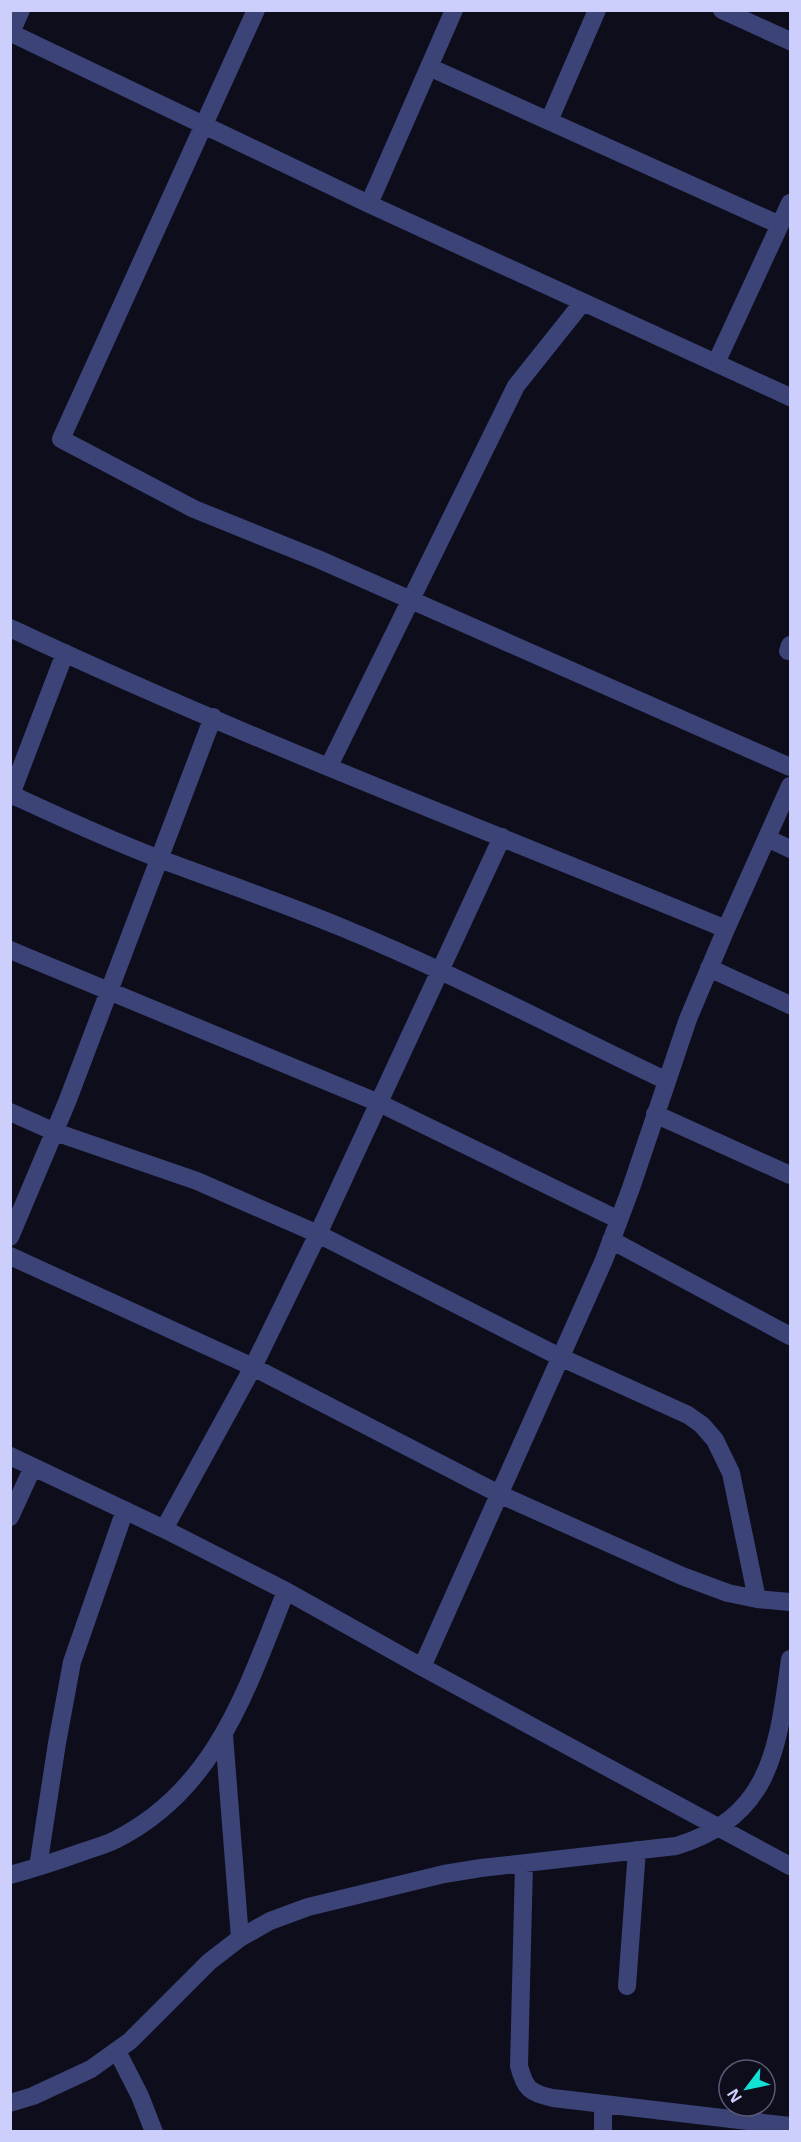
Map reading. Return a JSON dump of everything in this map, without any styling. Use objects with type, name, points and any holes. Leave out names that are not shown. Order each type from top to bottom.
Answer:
[{"type":"street","points":[[256,10],[61,439],[194,509],[318,559],[790,767]]},
{"type":"street","points":[[369,204],[454,10]]},
{"type":"street","points":[[549,121],[597,10]]},
{"type":"street","points":[[722,10],[790,41]]},
{"type":"street","points":[[18,11],[11,34],[369,204],[790,397]]},
{"type":"street","points":[[429,67],[780,225]]},
{"type":"street","points":[[716,363],[790,203]]},
{"type":"street","points":[[329,766],[516,386],[583,302]]},
{"type":"street","points":[[10,628],[329,766],[726,929]]},
{"type":"street","points":[[65,653],[11,795],[159,859],[344,928],[440,971],[667,1081]]},
{"type":"street","points":[[10,1237],[55,1132],[213,717]]},
{"type":"street","points":[[422,1667],[501,1495],[611,1240],[688,1019],[790,786]]},
{"type":"street","points":[[164,1529],[253,1367],[318,1234],[502,837]]},
{"type":"street","points":[[767,838],[790,849]]},
{"type":"street","points":[[10,950],[379,1103],[619,1220]]},
{"type":"street","points":[[709,968],[790,1005]]},
{"type":"street","points":[[10,1112],[55,1132],[197,1182],[318,1234],[560,1357],[688,1415],[702,1425],[715,1440],[730,1473],[757,1599]]},
{"type":"street","points":[[655,1114],[790,1175]]},
{"type":"street","points":[[611,1240],[790,1336]]},
{"type":"street","points":[[10,1256],[253,1367],[501,1495],[682,1576],[728,1593],[790,1602]]},
{"type":"street","points":[[10,1456],[164,1529],[286,1591],[790,1866]]},
{"type":"street","points":[[10,1517],[33,1467]]},
{"type":"street","points":[[38,1867],[72,1662],[125,1510]]},
{"type":"street","points":[[10,1875],[114,1841],[161,1812],[190,1783],[224,1736],[245,1694],[286,1591]]},
{"type":"street","points":[[10,2103],[33,2096],[91,2069],[117,2051],[130,2041],[209,1962],[240,1938],[270,1921],[308,1907],[444,1874],[676,1846],[697,1840],[719,1828],[753,1796],[767,1771],[780,1731],[790,1659]]},
{"type":"street","points":[[224,1736],[240,1938]]},
{"type":"street","points":[[627,1986],[637,1850]]},
{"type":"street","points":[[525,1864],[519,2066],[524,2083],[534,2094],[790,2126]]},
{"type":"street","points":[[117,2051],[140,2096],[154,2132]]},
{"type":"street","points":[[603,2104],[603,2132]]}]
